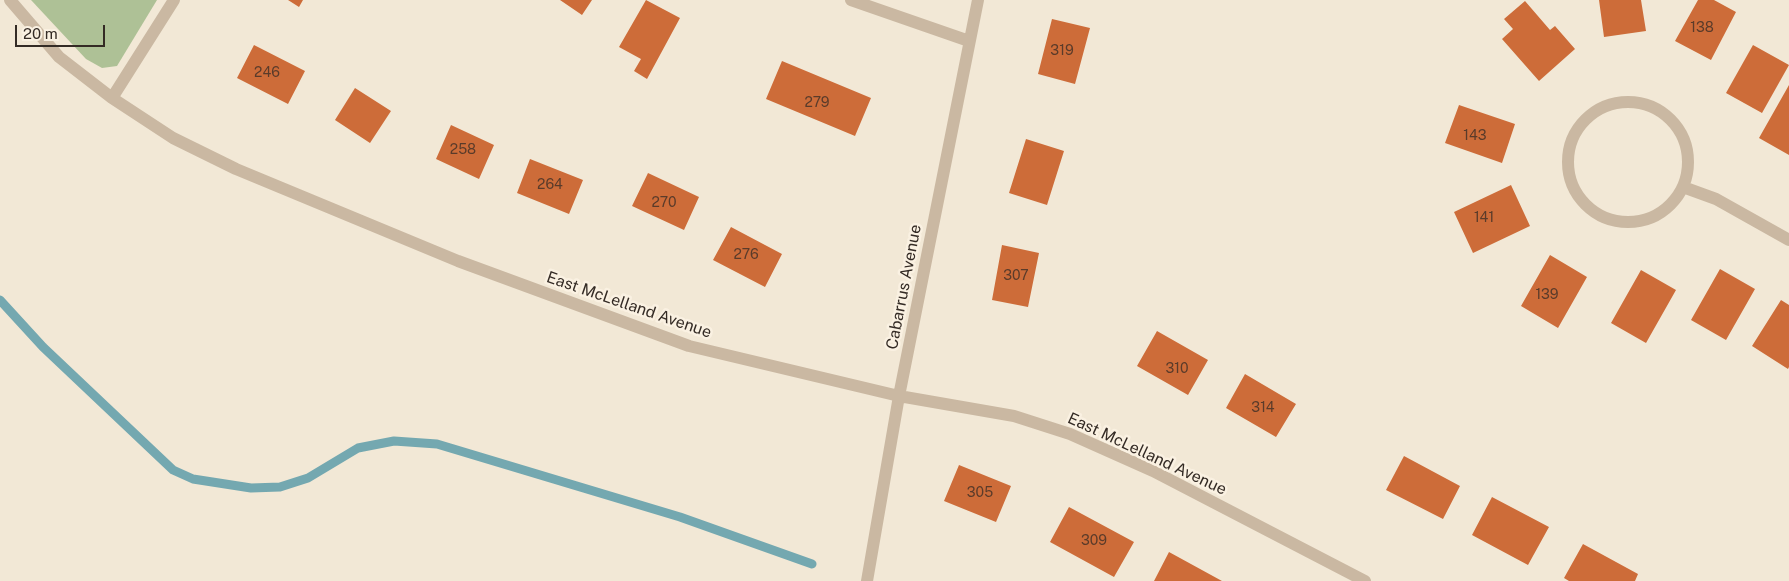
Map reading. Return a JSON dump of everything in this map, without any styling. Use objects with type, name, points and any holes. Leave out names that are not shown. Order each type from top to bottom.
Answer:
[{"type":"street","name":"East McLelland Avenue","points":[[10,0],[59,57],[112,98],[172,138],[236,169],[458,261],[688,346],[900,396],[1014,416],[1070,434],[1153,471],[1365,581]]},
{"type":"street","points":[[112,98],[174,0]]},
{"type":"street","points":[[851,0],[969,41]]},
{"type":"street","name":"Cabarrus Avenue","points":[[867,581],[900,396],[978,0]]},
{"type":"street","points":[[1630,101],[1650,105],[1667,115],[1680,130],[1687,148],[1688,168],[1683,187],[1672,204],[1656,215],[1637,221],[1617,221],[1611,219],[1598,214],[1583,202],[1573,185],[1568,165],[1570,146],[1579,128],[1593,113],[1610,104],[1630,101]]},
{"type":"street","points":[[1683,187],[1716,199],[1789,240]]},
{"type":"green space","points":[[31,0],[157,0],[117,66],[102,68],[86,59]]},
{"type":"building","points":[[288,0],[303,0],[299,7]]},
{"type":"building","points":[[560,0],[592,0],[582,15]]},
{"type":"building","points":[[646,0],[680,18],[647,79],[634,71],[641,59],[619,47]]},
{"type":"building","points":[[1599,0],[1641,0],[1646,31],[1604,37]]},
{"type":"building","points":[[1698,0],[1714,0],[1736,12],[1711,60],[1675,41]]},
{"type":"building","points":[[1525,1],[1550,30],[1555,26],[1575,49],[1539,81],[1502,39],[1513,29],[1504,19]]},
{"type":"building","points":[[1052,19],[1090,28],[1075,84],[1038,74]]},
{"type":"building","points":[[254,45],[305,71],[288,104],[237,78]]},
{"type":"building","points":[[1753,45],[1789,65],[1762,113],[1726,93]]},
{"type":"building","points":[[782,61],[871,98],[855,136],[766,99]]},
{"type":"building","points":[[1789,85],[1789,155],[1759,138]]},
{"type":"building","points":[[355,88],[391,111],[370,143],[335,120]]},
{"type":"building","points":[[1459,105],[1515,124],[1502,163],[1445,143]]},
{"type":"building","points":[[451,125],[494,145],[479,179],[436,159]]},
{"type":"building","points":[[1026,139],[1064,151],[1047,205],[1009,193]]},
{"type":"building","points":[[530,159],[583,180],[569,214],[517,193]]},
{"type":"building","points":[[648,173],[699,197],[684,230],[632,206]]},
{"type":"building","points":[[1511,185],[1530,226],[1473,253],[1454,212]]},
{"type":"building","points":[[731,227],[782,254],[765,287],[713,260]]},
{"type":"building","points":[[1002,245],[1039,253],[1028,307],[992,300]]},
{"type":"building","points":[[1550,255],[1587,277],[1558,328],[1521,306]]},
{"type":"building","points":[[1720,269],[1755,289],[1726,340],[1691,320]]},
{"type":"building","points":[[1641,270],[1676,290],[1646,343],[1611,323]]},
{"type":"building","points":[[1781,300],[1789,305],[1788,369],[1752,346]]},
{"type":"building","points":[[1157,331],[1208,360],[1188,395],[1137,366]]},
{"type":"building","points":[[1245,374],[1296,404],[1276,437],[1226,408]]},
{"type":"building","points":[[1404,456],[1460,486],[1443,519],[1386,490]]},
{"type":"building","points":[[959,465],[1011,486],[996,522],[944,501]]},
{"type":"building","points":[[1492,497],[1549,527],[1528,565],[1472,535]]},
{"type":"building","points":[[1069,507],[1134,542],[1114,577],[1050,542]]},
{"type":"building","points":[[1583,544],[1638,574],[1635,581],[1569,581],[1564,578]]},
{"type":"building","points":[[1169,552],[1222,581],[1154,581]]},
{"type":"waterway","points":[[0,300],[43,347],[173,470],[193,479],[251,488],[280,487],[308,478],[358,448],[394,441],[437,444],[680,517],[812,564]]}]
